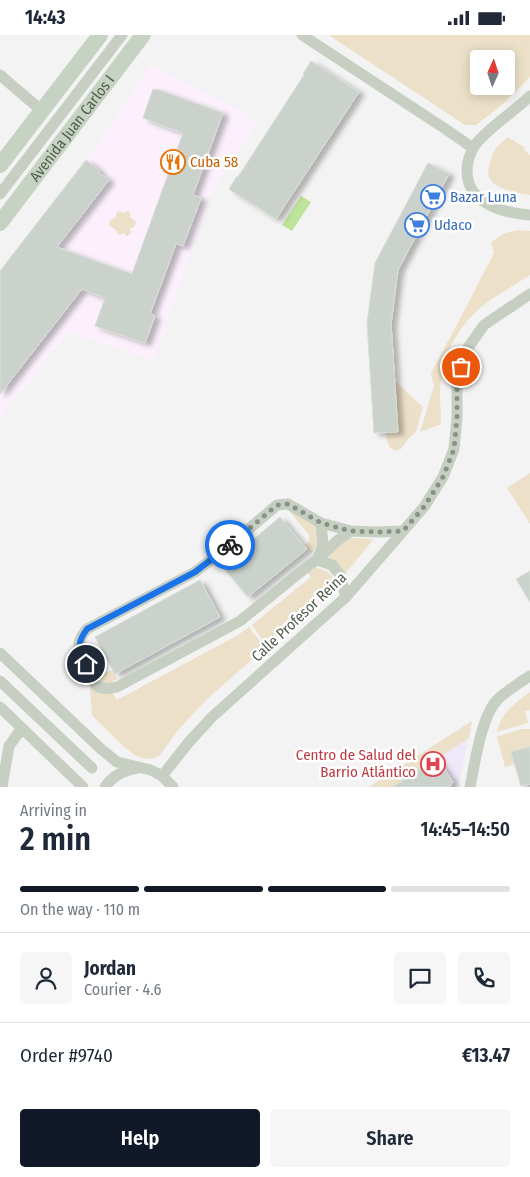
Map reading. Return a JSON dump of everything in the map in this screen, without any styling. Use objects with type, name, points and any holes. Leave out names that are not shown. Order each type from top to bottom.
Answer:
[{"type":"street","points":[[0,165],[100,35]]},
{"type":"street","name":"Avenida Juan Carlos I","points":[[0,194],[122,35]]},
{"type":"street","name":"Avenida Juan Carlos I","points":[[0,223],[143,35]]},
{"type":"street","points":[[302,35],[317,39],[473,148]]},
{"type":"street","points":[[0,75],[42,111]]},
{"type":"street","points":[[530,96],[492,128],[473,148],[468,159],[467,176],[476,197],[497,209],[530,215]]},
{"type":"street","name":"Calle Profesor Reina","points":[[162,776],[212,717],[346,597],[424,507],[443,477],[454,449],[457,417],[457,381],[465,352],[484,325],[530,294]]},
{"type":"street","points":[[351,531],[240,621],[117,687],[106,689],[97,686],[92,681],[79,647],[80,638],[87,629],[195,572],[277,505],[288,504],[321,523],[351,531],[403,531]]},
{"type":"street","points":[[317,560],[323,545],[321,523]]},
{"type":"street","points":[[317,560],[332,565],[340,575],[346,597]]},
{"type":"street","points":[[0,653],[116,762],[152,770],[162,776],[173,787]]},
{"type":"street","points":[[470,787],[480,741],[490,709],[497,699],[530,676]]},
{"type":"street","points":[[0,681],[92,768]]},
{"type":"street","points":[[0,707],[83,787]]},
{"type":"street","points":[[2,787],[9,746],[22,728]]},
{"type":"street","points":[[105,787],[118,774],[128,769],[139,768]]},
{"type":"shaded area","points":[[530,35],[530,77],[515,92],[515,50],[470,50],[470,95],[512,95],[476,125],[465,125],[330,36]]},
{"type":"shaded area","points":[[150,64],[240,110],[256,126],[213,190],[154,360],[70,332],[0,417],[0,271],[86,160]]},
{"type":"shaded area","points":[[508,137],[525,148],[524,150],[530,155],[530,195],[497,186],[489,177],[488,173],[493,154],[497,147]]},
{"type":"shaded area","points":[[301,196],[311,202],[292,231],[282,225]]},
{"type":"shaded area","points":[[117,212],[123,213],[130,212],[130,217],[136,222],[134,227],[130,229],[131,232],[128,236],[124,233],[118,234],[109,224],[116,217]]},
{"type":"shaded area","points":[[519,230],[530,231],[530,275],[484,305],[461,329],[450,349],[443,370],[440,392],[441,424],[420,432],[434,386],[431,373],[494,253],[491,242],[505,233]]},
{"type":"shaded area","points":[[395,381],[423,407],[416,432],[401,449],[395,451],[390,448],[386,433],[398,432]]},
{"type":"shaded area","points":[[530,473],[530,524],[507,488]]},
{"type":"shaded area","points":[[287,508],[317,525],[318,541],[311,553],[304,546],[308,541],[309,535]]},
{"type":"shaded area","points":[[346,539],[373,540],[344,575],[338,565],[328,557]]},
{"type":"shaded area","points":[[314,568],[325,570],[331,575],[333,578],[332,588],[267,646],[252,625],[311,577],[307,572]]},
{"type":"shaded area","points":[[249,627],[265,648],[205,701],[179,729],[159,756],[146,759],[134,755],[92,715],[89,686],[92,689],[112,692],[117,700],[238,635]]},
{"type":"shaded area","points":[[86,640],[100,669],[106,672],[113,670],[117,679],[110,683],[104,683],[99,680],[86,655],[84,643]]},
{"type":"shaded area","points":[[530,692],[530,710],[525,711],[528,723],[497,732],[505,714],[514,704]]},
{"type":"shaded area","name":"Centro de Salud del Barrio Atlántico","points":[[472,721],[458,787],[369,787]]},
{"type":"shaded area","points":[[472,721],[469,738],[393,787],[369,787]]},
{"type":"shaded area","points":[[522,729],[530,729],[530,753],[524,754],[522,749],[512,752],[515,764],[505,767],[497,737]]},
{"type":"building","points":[[311,61],[359,92],[276,219],[229,189],[304,75]]},
{"type":"building","points":[[153,89],[223,113],[193,195],[201,198],[183,246],[176,244],[150,314],[155,316],[145,343],[95,326],[105,298],[82,289],[0,394],[0,271],[86,160],[109,180],[57,247],[132,274],[183,133],[143,118]]},
{"type":"building","points":[[428,163],[449,174],[398,270],[391,324],[398,432],[374,433],[367,323],[375,263]]},
{"type":"building","points":[[280,517],[307,549],[248,597],[222,566]]},
{"type":"building","points":[[530,571],[530,602],[516,579]]},
{"type":"building","points":[[200,580],[220,617],[115,674],[95,637]]},
{"type":"building","points":[[530,747],[530,784],[521,786],[511,752]]},
{"type":"building","points":[[437,758],[453,782],[450,787],[393,787]]},
{"type":"way so far","points":[[230,545],[277,505],[288,504],[321,523],[351,531],[403,531],[424,507],[443,477],[454,449],[457,417],[457,381],[461,367]]},
{"type":"place","name":"Cuba 58","points":[[173,162]]},
{"type":"place","name":"Bazar Luna","points":[[433,197]]},
{"type":"place","name":"Udaco","points":[[417,225]]},
{"type":"place","name":"Centro de Salud del Barrio Atlántico","points":[[433,764]]},
{"type":"route","points":[[86,664],[79,647],[80,638],[87,629],[195,572],[230,545]]}]
